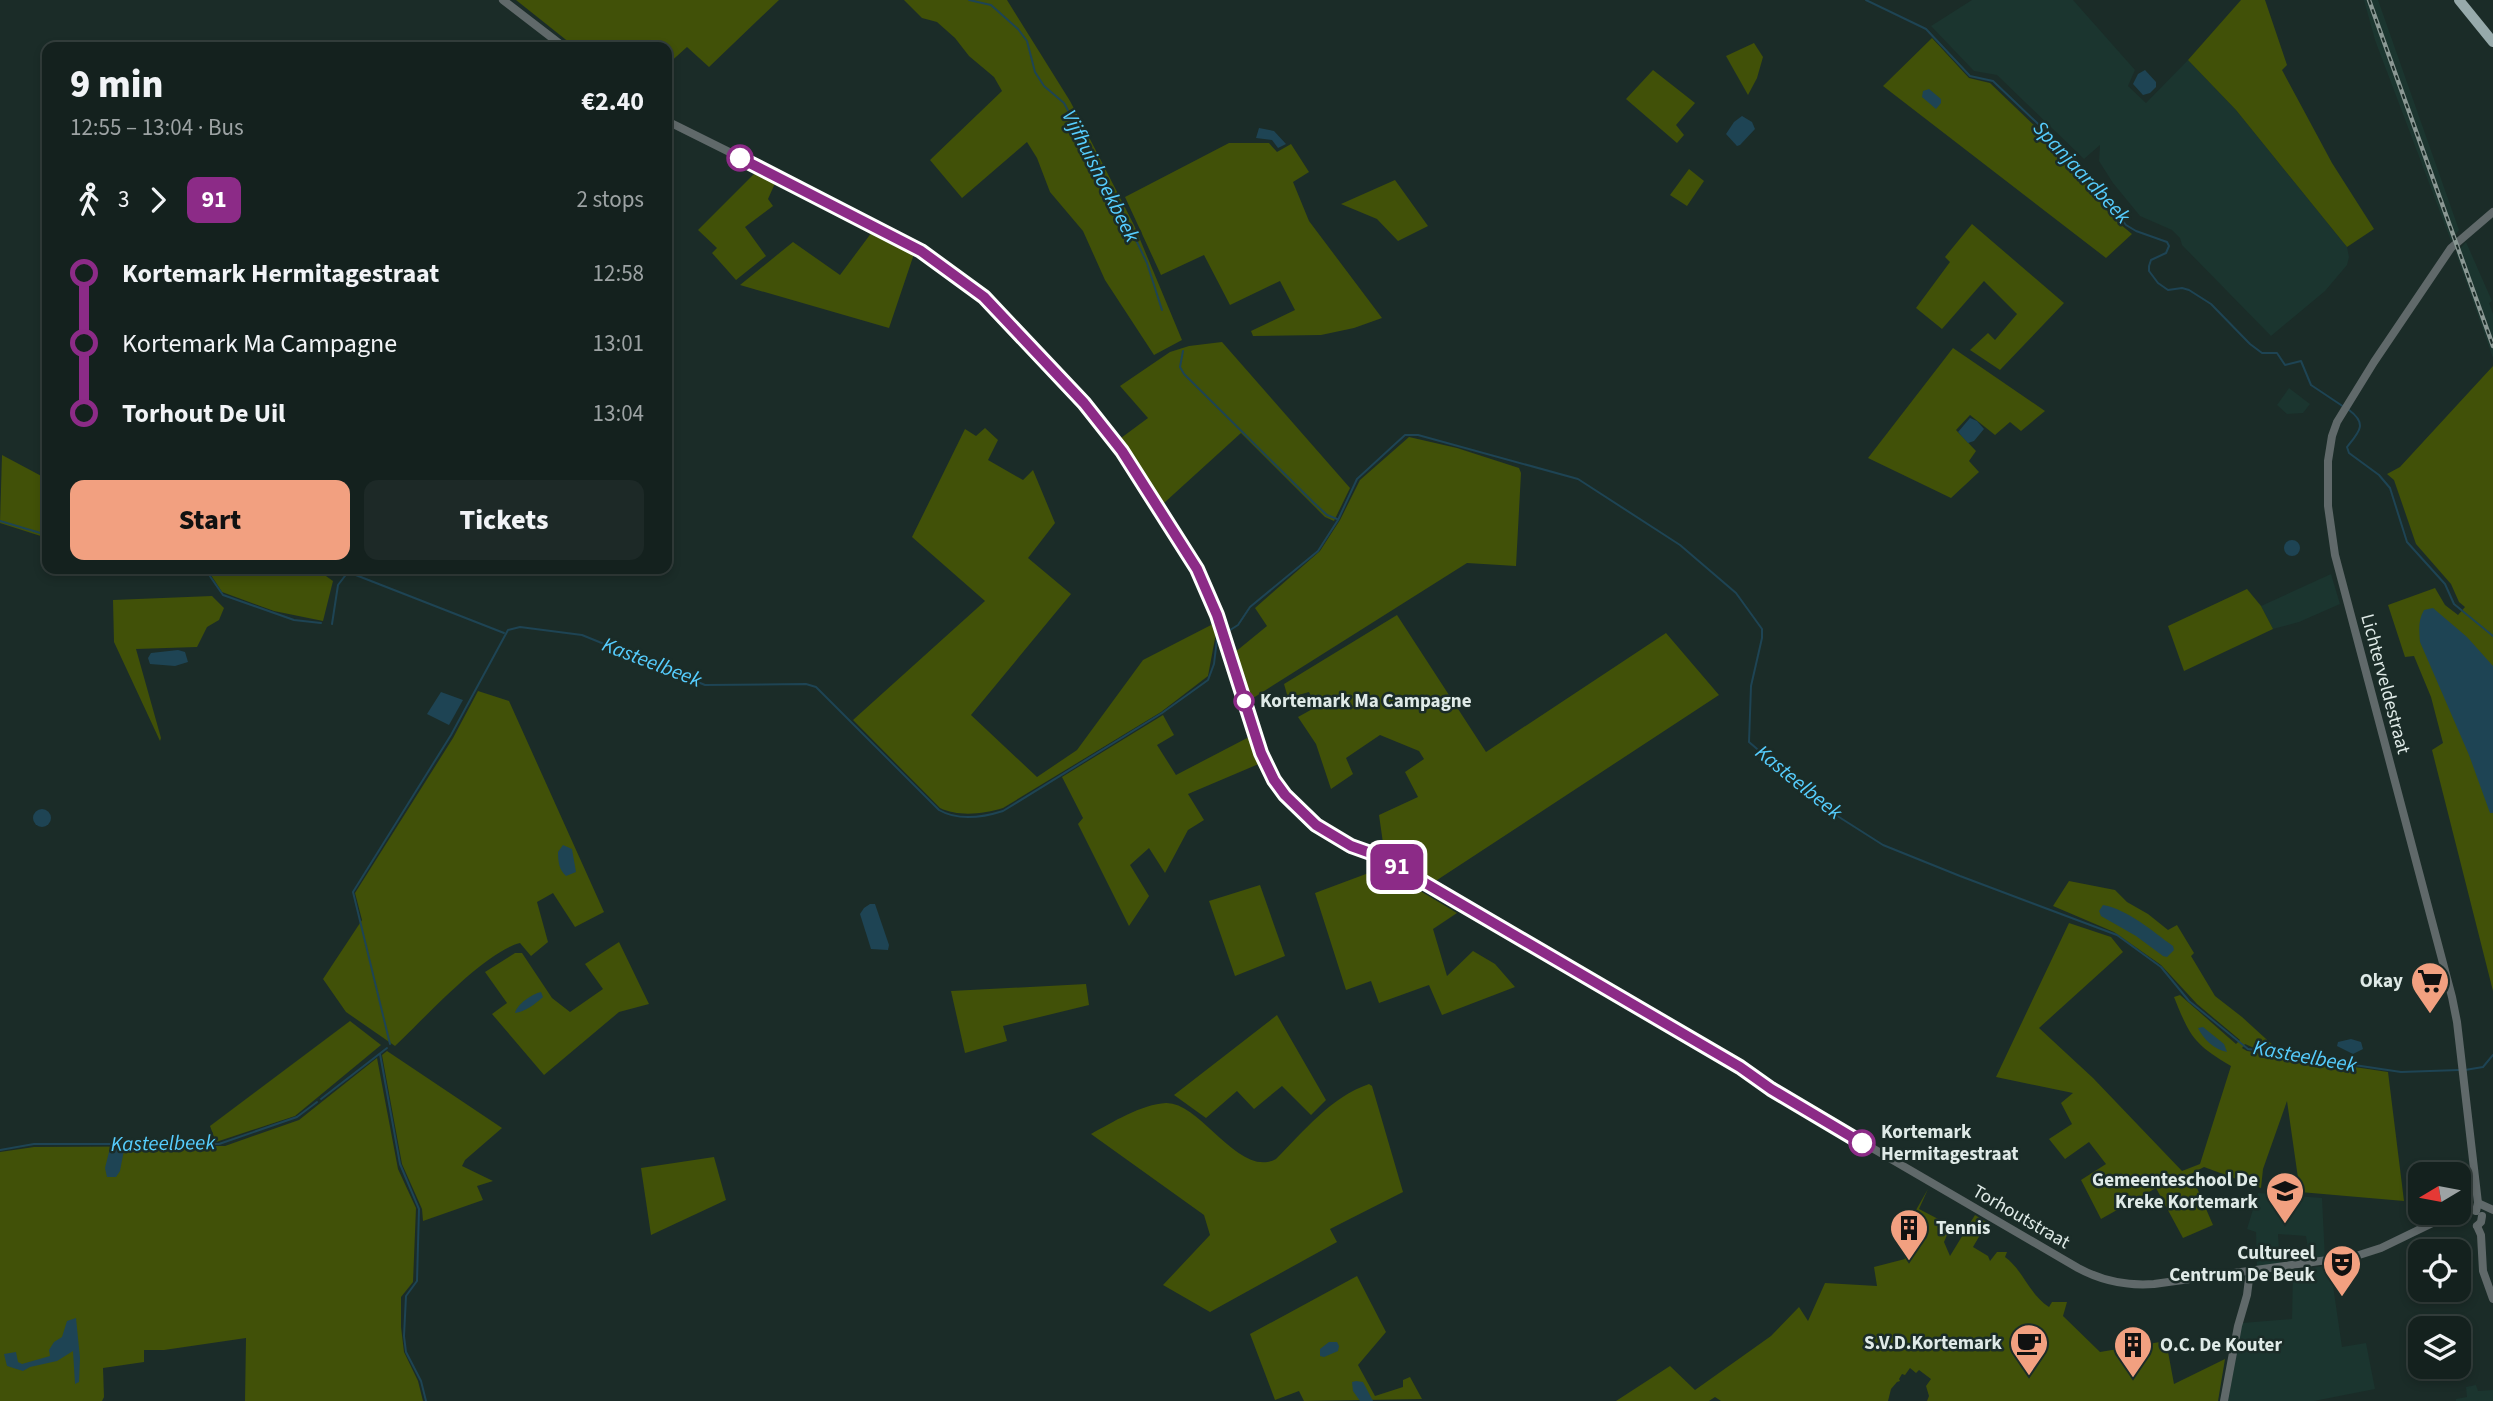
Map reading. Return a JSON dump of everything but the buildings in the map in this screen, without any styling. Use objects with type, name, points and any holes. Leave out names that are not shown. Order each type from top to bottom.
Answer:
[{"type":"main road","points":[[2459,0],[2493,41]]},
{"type":"street","points":[[503,0],[558,42]]},
{"type":"street","name":"Torhoutstraat","points":[[672,124],[921,251],[984,297],[1084,403],[1122,451],[1197,569],[1223,634],[1265,762],[1285,795],[1316,825],[1351,846],[1379,856],[1740,1067],[1802,1108],[2091,1275],[2132,1285],[2356,1256],[2381,1248],[2428,1225]]},
{"type":"street","name":"Lichterveldestraat","points":[[2479,1210],[2452,997],[2334,555],[2328,506],[2328,461],[2332,436],[2342,411],[2451,248],[2493,212]]},
{"type":"street","points":[[2479,1210],[2493,1210]]},
{"type":"street","points":[[2477,1226],[2481,1222],[2479,1210]]},
{"type":"street","points":[[2471,1212],[2493,1210]]},
{"type":"street","points":[[2469,1225],[2477,1226]]},
{"type":"street","points":[[2477,1226],[2481,1235],[2483,1271],[2493,1299]]},
{"type":"street","points":[[2224,1401],[2250,1271]]},
{"type":"shaded area","points":[[1972,0],[2073,0],[2135,70],[2128,86],[2146,103],[2188,60],[2236,110],[2347,247],[2347,265],[2325,291],[2271,336],[2182,245],[2180,238],[2172,230],[2140,216],[2099,161],[2100,145],[2084,159],[1997,75],[1974,71],[1931,26]]},
{"type":"shaded area","points":[[2364,0],[2378,0],[2459,230],[2451,241],[2375,40]]},
{"type":"shaded area","points":[[2466,242],[2492,301],[2489,303],[2493,314],[2493,358],[2456,253]]},
{"type":"shaded area","points":[[2289,388],[2310,404],[2303,413],[2287,414],[2277,405]]},
{"type":"shaded area","points":[[2331,574],[2340,604],[2299,622],[2273,629],[2261,606]]},
{"type":"shaded area","name":"Gemeenteschool De Kreke Kortemark","points":[[2258,1193],[2322,1198],[2325,1259],[2310,1262],[2306,1236],[2278,1234],[2280,1264],[2257,1268],[2256,1232],[2247,1229]]},
{"type":"shaded area","points":[[2330,1265],[2342,1347],[2366,1343],[2375,1389],[2314,1401],[2228,1401],[2242,1323],[2292,1319],[2293,1271]]},
{"type":"shaded area","points":[[2476,1385],[2478,1391],[2493,1390],[2493,1401],[2456,1401],[2467,1397],[2466,1387]]},
{"type":"green space","points":[[516,0],[779,0],[709,67],[687,47],[672,60],[672,42],[569,42]]},
{"type":"green space","points":[[904,0],[1007,0],[1070,101],[1092,143],[1134,225],[1182,340],[1154,355],[1105,280],[1083,231],[1050,192],[1037,158],[1027,142],[962,198],[930,160],[1002,91],[994,77],[969,56],[955,38],[937,22],[922,18]]},
{"type":"green space","points":[[2241,0],[2265,0],[2287,65],[2282,70],[2332,163],[2374,229],[2347,247],[2236,110],[2188,60]]},
{"type":"green space","points":[[1932,38],[1969,78],[1990,83],[2066,156],[2114,219],[2132,234],[2106,258],[1883,86]]},
{"type":"green space","points":[[1754,43],[1763,57],[1757,78],[1748,95],[1726,56]]},
{"type":"green space","points":[[1653,70],[1695,103],[1676,125],[1684,135],[1677,143],[1626,99]]},
{"type":"green space","points":[[1229,143],[1269,143],[1277,152],[1291,144],[1309,172],[1293,182],[1309,221],[1382,318],[1354,328],[1321,335],[1253,336],[1251,331],[1295,310],[1280,281],[1230,305],[1204,255],[1161,275],[1125,197]]},
{"type":"green space","points":[[1689,169],[1704,181],[1687,206],[1670,195]]},
{"type":"green space","points":[[757,171],[776,181],[768,199],[773,206],[745,227],[766,256],[736,280],[712,253],[717,248],[698,230]]},
{"type":"green space","points":[[1395,180],[1428,226],[1398,241],[1377,219],[1341,204]]},
{"type":"green space","points":[[1972,224],[2064,303],[2000,370],[1970,350],[1988,333],[1995,340],[2017,314],[1984,281],[1942,329],[1916,308],[1950,262],[1945,257]]},
{"type":"green space","points":[[872,232],[914,254],[889,328],[740,285],[793,242],[840,275]]},
{"type":"green space","points":[[1222,342],[1350,488],[1334,521],[1325,517],[1241,433],[1164,503],[1121,438],[1148,418],[1120,386],[1170,352],[1189,346]]},
{"type":"green space","points":[[1953,348],[2045,411],[2021,431],[2010,422],[1995,435],[1970,415],[1956,430],[1976,451],[1969,461],[1979,472],[1951,498],[1868,458]]},
{"type":"green space","points":[[2493,366],[2493,991],[2432,750],[2443,743],[2431,697],[2414,656],[2405,657],[2388,605],[2435,588],[2445,605],[2458,615],[2465,607],[2459,602],[2451,584],[2416,544],[2394,480],[2387,474],[2400,467]]},
{"type":"green space","points":[[985,428],[998,440],[988,460],[1023,480],[1033,470],[1055,523],[1028,558],[1071,594],[971,715],[1037,777],[1077,750],[1143,660],[1213,624],[1216,633],[1208,676],[1161,712],[1003,808],[963,814],[940,808],[853,720],[985,601],[912,537],[965,429],[976,436]]},
{"type":"green space","points":[[1409,437],[1457,448],[1519,468],[1521,473],[1516,566],[1467,563],[1250,700],[1234,653],[1267,626],[1255,608],[1320,551],[1340,520],[1360,480]]},
{"type":"green space","points":[[2,455],[42,476],[42,536],[0,523]]},
{"type":"green space","points":[[210,574],[323,574],[333,581],[323,621],[274,611],[222,592]]},
{"type":"green space","points":[[2247,589],[2261,606],[2273,629],[2184,671],[2168,626]]},
{"type":"green space","points":[[212,596],[224,608],[219,620],[207,627],[197,647],[136,649],[160,741],[114,642],[113,600]]},
{"type":"green space","points":[[1397,615],[1486,752],[1666,633],[1719,695],[1431,884],[1385,857],[1379,815],[1418,797],[1405,772],[1424,759],[1419,751],[1380,735],[1346,758],[1353,774],[1331,789],[1316,744],[1298,717],[1316,707],[1309,692],[1288,698],[1284,684]]},
{"type":"green space","points":[[478,691],[509,701],[604,912],[575,927],[553,893],[537,902],[548,942],[531,956],[520,943],[489,959],[395,1046],[346,1012],[323,979],[362,920],[355,893],[453,738]]},
{"type":"green space","points":[[1163,715],[1174,735],[1157,745],[1176,775],[1249,737],[1261,763],[1188,794],[1204,820],[1188,830],[1165,873],[1149,848],[1130,865],[1149,896],[1129,926],[1078,824],[1083,818],[1062,777]]},
{"type":"green space","points":[[1382,868],[1457,913],[1433,929],[1447,976],[1473,951],[1495,964],[1515,987],[1442,1015],[1429,985],[1379,1003],[1371,981],[1346,990],[1315,893]]},
{"type":"green space","points":[[2069,881],[2115,890],[2127,902],[2168,930],[2177,925],[2194,953],[2191,956],[2215,996],[2277,1049],[2254,1048],[2245,1044],[2242,1048],[2247,1051],[2388,1072],[2404,1201],[2300,1192],[2287,1101],[2263,1169],[2261,1188],[2204,1167],[2191,1174],[2213,1225],[2183,1238],[2156,1188],[2101,1219],[2081,1180],[2106,1164],[2089,1142],[2065,1159],[2049,1139],[2072,1124],[2061,1103],[2073,1093],[1996,1077],[2069,923],[2111,937],[2123,952],[2039,1028],[2093,1078],[2182,1171],[2200,1164],[2231,1066],[2209,1052],[2189,1031],[2174,997],[2180,995],[2236,1044],[2240,1040],[2197,1004],[2161,965],[2114,932],[2053,906]]},
{"type":"green space","points":[[1260,885],[1285,956],[1235,976],[1209,901]]},
{"type":"green space","points":[[619,942],[649,1004],[619,1012],[544,1075],[492,1014],[507,1003],[485,972],[515,953],[522,953],[552,998],[570,1012],[603,989],[585,964]]},
{"type":"green space","points":[[1086,984],[1089,1005],[1003,1026],[1007,1041],[965,1053],[951,991]]},
{"type":"green space","points":[[1277,1015],[1326,1100],[1311,1115],[1282,1086],[1254,1109],[1237,1091],[1206,1118],[1174,1095]]},
{"type":"green space","points":[[350,1021],[381,1045],[295,1116],[216,1142],[210,1126]]},
{"type":"green space","points":[[387,1051],[502,1128],[465,1160],[462,1166],[493,1181],[477,1186],[483,1200],[423,1221],[422,1209],[402,1164],[382,1055]]},
{"type":"green space","points":[[377,1058],[398,1169],[416,1208],[413,1282],[401,1297],[401,1327],[404,1352],[418,1381],[423,1401],[245,1401],[246,1338],[164,1350],[144,1350],[144,1362],[103,1368],[102,1401],[0,1401],[0,1152],[34,1147],[225,1146],[299,1120]]},
{"type":"green space","points":[[1369,1084],[1372,1086],[1403,1192],[1330,1229],[1337,1242],[1210,1312],[1163,1285],[1210,1235],[1204,1215],[1091,1134],[1137,1110],[1166,1103],[1179,1106],[1193,1114],[1248,1159],[1262,1162],[1276,1159],[1330,1106]]},
{"type":"green space","points":[[714,1157],[726,1200],[651,1235],[641,1168]]},
{"type":"green space","points":[[1928,1189],[1919,1209],[1940,1220],[1947,1235],[1944,1242],[1950,1256],[1975,1215],[1991,1225],[1980,1235],[1973,1247],[1988,1256],[1990,1261],[1997,1252],[2007,1252],[2005,1257],[2017,1268],[2042,1302],[2049,1307],[2052,1302],[2067,1302],[2063,1316],[2100,1352],[2166,1341],[2174,1384],[2225,1359],[2218,1401],[1927,1401],[1929,1396],[1926,1386],[1931,1379],[1919,1370],[1916,1373],[1910,1368],[1891,1389],[1888,1401],[1721,1401],[1715,1397],[1709,1401],[1616,1401],[1670,1366],[1695,1390],[1771,1336],[1799,1307],[1808,1321],[1825,1283],[1877,1286],[1874,1267],[1905,1259],[1898,1227],[1908,1224]]},
{"type":"green space","points":[[1357,1276],[1386,1332],[1358,1365],[1375,1396],[1403,1387],[1403,1380],[1410,1377],[1422,1399],[1304,1401],[1299,1391],[1275,1400],[1250,1334]]},
{"type":"water","points":[[2145,70],[2156,82],[2156,87],[2143,95],[2133,84],[2138,74]]},
{"type":"water","points":[[1929,89],[1941,99],[1936,109],[1922,97],[1923,91]]},
{"type":"water","points":[[1742,116],[1752,122],[1755,129],[1737,146],[1726,134]]},
{"type":"water","points":[[1259,128],[1274,131],[1286,144],[1278,148],[1272,140],[1256,138]]},
{"type":"water","points":[[1970,418],[1984,429],[1974,441],[1968,443],[1958,432]]},
{"type":"water","points":[[2292,540],[2298,542],[2298,554],[2292,556],[2286,554],[2284,548],[2286,542]]},
{"type":"water","points":[[2433,608],[2467,637],[2493,666],[2493,813],[2490,813],[2469,755],[2420,642],[2419,625],[2422,614],[2424,610]]},
{"type":"water","points":[[178,650],[185,652],[188,662],[175,666],[150,664],[148,658],[151,653]]},
{"type":"water","points":[[441,692],[463,700],[449,725],[427,714]]},
{"type":"water","points":[[42,809],[48,812],[51,818],[48,824],[42,827],[36,824],[33,818],[36,812]]},
{"type":"water","points":[[563,845],[572,849],[576,872],[566,876],[558,859],[558,852]]},
{"type":"water","points":[[870,904],[875,904],[889,945],[888,950],[871,949],[860,914]]},
{"type":"water","points":[[2103,905],[2122,911],[2140,922],[2173,946],[2174,950],[2167,957],[2163,956],[2136,936],[2101,916],[2099,911]]},
{"type":"water","points":[[541,992],[543,997],[537,1002],[515,1013],[525,1000]]},
{"type":"water","points":[[2203,1027],[2224,1044],[2227,1052],[2206,1040],[2198,1028]]},
{"type":"water","points":[[2351,1039],[2361,1042],[2363,1049],[2353,1054],[2337,1046],[2338,1042]]},
{"type":"water","points":[[110,1148],[124,1150],[120,1171],[116,1177],[107,1177],[105,1168]]},
{"type":"water","points":[[76,1318],[80,1358],[79,1382],[75,1384],[73,1351],[57,1361],[23,1371],[7,1366],[4,1354],[16,1352],[18,1362],[22,1364],[50,1356],[49,1350],[54,1342],[62,1337],[67,1321]]},
{"type":"water","points":[[1329,1342],[1337,1342],[1338,1351],[1320,1356],[1320,1349]]},
{"type":"water","points":[[1352,1382],[1363,1382],[1373,1401],[1360,1401],[1353,1391]]},
{"type":"waterway","name":"Vijfhuishoekbeek","points":[[969,0],[991,5],[1018,29],[1027,41],[1035,72],[1044,86],[1064,103],[1124,215],[1147,263],[1162,310]]},
{"type":"waterway","name":"Spanjaardbeek","points":[[1866,0],[1926,29],[1970,76],[1993,81],[2076,160],[2126,225],[2167,242],[2169,246],[2166,253],[2151,260],[2149,266],[2149,271],[2158,283],[2168,290],[2189,290],[2211,304],[2262,353],[2277,353],[2285,365],[2301,361],[2311,385],[2344,407]]},
{"type":"waterway","name":"Vijfhuishoekbeek","points":[[1183,351],[1180,367],[1184,374],[1313,502],[1327,515],[1337,519]]},
{"type":"waterway","name":"Spanjaardbeek","points":[[2349,410],[2360,424],[2358,432],[2347,447],[2349,453],[2379,475],[2390,488],[2407,542],[2445,584],[2454,604],[2493,636]]},
{"type":"waterway","name":"Kasteelbeek","points":[[1227,632],[1238,625],[1250,607],[1318,551],[1338,520],[1357,479],[1405,435],[1418,435],[1578,479],[1680,545],[1736,593],[1762,629],[1751,686],[1749,742],[1828,810],[1883,845],[2117,935],[2161,967],[2189,1001],[2248,1049],[2401,1072],[2459,1070]]},
{"type":"waterway","points":[[0,521],[42,534]]},
{"type":"waterway","points":[[208,574],[223,595],[294,620],[321,623]]},
{"type":"waterway","points":[[332,624],[338,585],[346,574]]},
{"type":"waterway","points":[[353,574],[504,633]]},
{"type":"waterway","name":"Kasteelbeek","points":[[390,1044],[353,892],[451,735],[508,630],[520,627],[582,635],[705,685],[806,684],[816,687],[939,810],[954,816],[971,817],[1003,811],[1162,713],[1208,680],[1214,664],[1217,639]]},
{"type":"waterway","name":"Kasteelbeek","points":[[321,1099],[387,1048]]},
{"type":"waterway","points":[[380,1054],[400,1164],[419,1209],[417,1281],[406,1296],[404,1336],[406,1352],[421,1381],[426,1401]]},
{"type":"waterway","name":"Kasteelbeek","points":[[2465,1070],[2483,1067],[2493,1055]]},
{"type":"waterway","name":"Kasteelbeek","points":[[0,1150],[34,1144],[219,1144],[297,1117],[317,1102]]},
{"type":"railway","points":[[2369,0],[2493,346]]},
{"type":"bus line","name":"91","points":[[740,158],[921,251],[984,297],[1084,403],[1122,451],[1197,569],[1217,615],[1261,753],[1274,780],[1285,795],[1316,825],[1351,846],[1379,856],[1740,1067],[1771,1089],[1862,1143]]},
{"type":"place","name":"Kortemark Ma Campagne","points":[[1244,701]]},
{"type":"place","name":"Okay","points":[[2430,1015]]},
{"type":"place","name":"Kortemark Hermitagestraat","points":[[1862,1143]]},
{"type":"place","name":"Gemeenteschool De Kreke Kortemark","points":[[2285,1225]]},
{"type":"place","name":"Tennis","points":[[1909,1262]]},
{"type":"place","name":"Cultureel Centrum De Beuk","points":[[2342,1298]]},
{"type":"place","name":"S.V.D.Kortemark","points":[[2029,1377]]},
{"type":"place","name":"O.C. De Kouter","points":[[2133,1379]]}]
